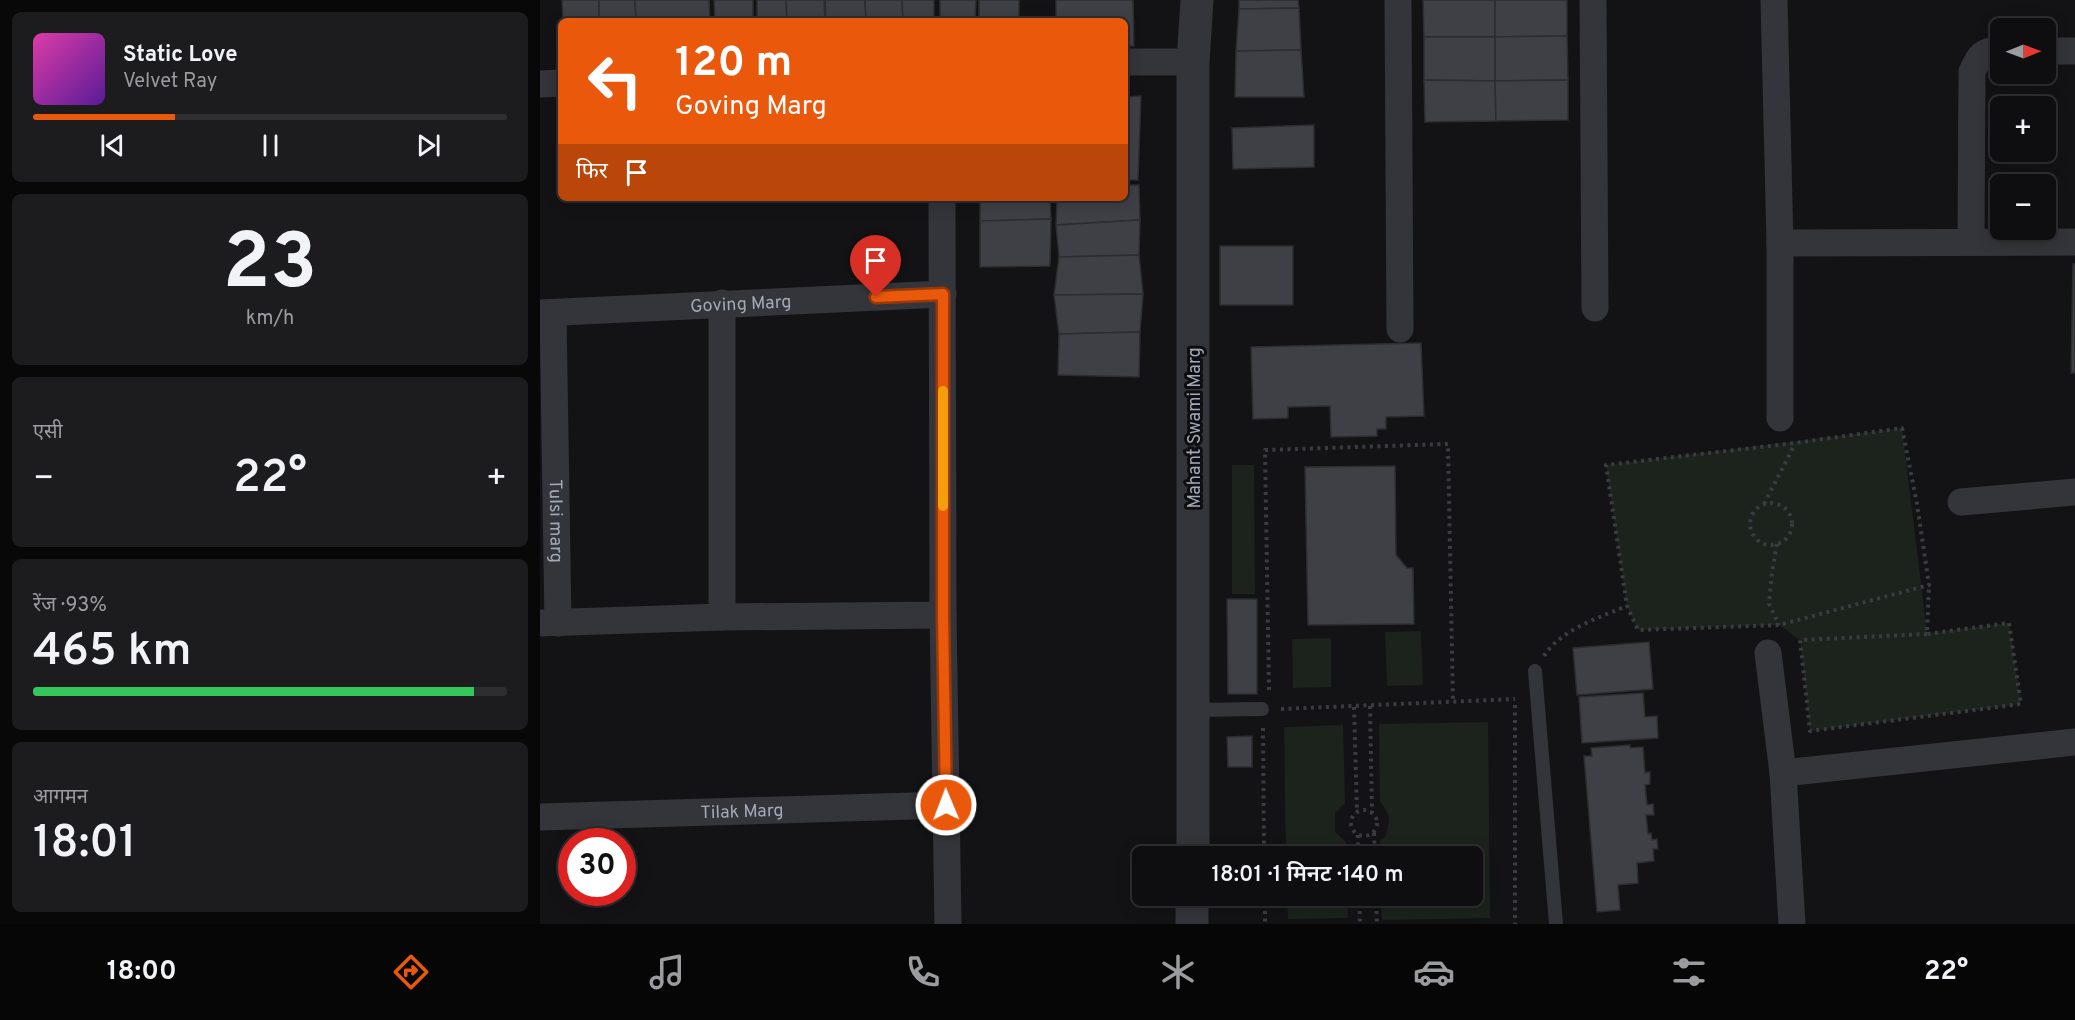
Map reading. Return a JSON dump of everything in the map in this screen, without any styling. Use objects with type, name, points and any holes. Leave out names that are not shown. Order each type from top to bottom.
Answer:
[{"type":"street","name":"Mahant Swami Marg","points":[[1193,846],[1193,62],[1197,0]]},
{"type":"street","points":[[1398,0],[1400,329]]},
{"type":"street","points":[[1593,0],[1595,308]]},
{"type":"street","points":[[1774,0],[1780,243],[1780,418]]},
{"type":"street","points":[[1971,241],[1972,72],[1979,57],[1990,51]]},
{"type":"street","points":[[2056,51],[2075,51]]},
{"type":"street","points":[[1128,62],[1193,62]]},
{"type":"street","points":[[540,84],[558,83]]},
{"type":"street","points":[[942,201],[943,615],[948,924]]},
{"type":"street","points":[[1780,243],[2075,242]]},
{"type":"street","name":"Goving Marg","points":[[546,313],[943,294]]},
{"type":"street","points":[[722,303],[722,617]]},
{"type":"street","name":"Tulsi marg","points":[[546,313],[549,623]]},
{"type":"street","points":[[1962,502],[2075,492]]},
{"type":"street","points":[[549,623],[722,617],[943,615]]},
{"type":"street","points":[[1768,653],[1783,773],[1792,924]]},
{"type":"street","points":[[1783,773],[2075,742]]},
{"type":"street","name":"Tilak Marg","points":[[540,817],[946,805]]},
{"type":"street","points":[[1192,906],[1192,924]]},
{"type":"lane","points":[[1535,670],[1556,924]]},
{"type":"lane","points":[[1194,710],[1266,709]]},
{"type":"path","points":[[1927,634],[1929,585],[1917,504],[1902,428],[1795,444],[1606,465],[1627,606],[1638,630],[1779,625],[1929,585]]},
{"type":"path","points":[[1264,846],[1265,450],[1448,444],[1453,703]]},
{"type":"path","points":[[1763,505],[1795,444]]},
{"type":"path","points":[[1770,503],[1783,507],[1791,518],[1792,524],[1788,537],[1777,544],[1763,544],[1752,534],[1750,520],[1758,508],[1763,505],[1770,503]]},
{"type":"path","points":[[1777,544],[1769,604],[1779,625]]},
{"type":"path","points":[[1515,924],[1515,701],[1549,648],[1585,622],[1627,606]]},
{"type":"path","points":[[2009,623],[2021,704],[1810,731],[1800,640],[1927,634],[2009,623]]},
{"type":"path","points":[[1266,709],[1515,701]]},
{"type":"path","points":[[1370,706],[1372,812],[1377,820],[1374,832],[1375,846]]},
{"type":"path","points":[[1354,707],[1357,812]]},
{"type":"path","points":[[1358,846],[1358,835],[1351,824],[1353,816],[1364,810],[1372,812]]},
{"type":"path","points":[[1358,835],[1366,836],[1374,832]]},
{"type":"path","points":[[1265,906],[1265,924]]},
{"type":"path","points":[[1359,906],[1360,924]]},
{"type":"path","points":[[1376,906],[1377,924]]},
{"type":"shaded area","points":[[1902,428],[1927,633],[2009,623],[2021,704],[1810,731],[1800,640],[1779,625],[1638,630],[1627,606],[1606,465]]},
{"type":"shaded area","points":[[1232,465],[1254,465],[1255,594],[1232,594]]},
{"type":"shaded area","points":[[1421,631],[1423,685],[1387,686],[1385,632]]},
{"type":"shaded area","points":[[1331,638],[1331,687],[1293,688],[1292,639]]},
{"type":"shaded area","points":[[1488,722],[1490,918],[1382,920],[1381,906],[1483,906],[1483,846],[1380,846],[1380,840],[1385,837],[1389,819],[1387,811],[1380,802],[1379,724]]},
{"type":"shaded area","points":[[1343,725],[1345,803],[1335,813],[1335,832],[1346,842],[1346,846],[1286,846],[1284,727]]},
{"type":"shaded area","points":[[1287,906],[1347,906],[1348,918],[1288,919]]},
{"type":"building","points":[[562,0],[599,0],[599,18],[563,18]]},
{"type":"building","points":[[599,0],[635,0],[636,18],[599,18]]},
{"type":"building","points":[[635,0],[709,0],[710,18],[636,18]]},
{"type":"building","points":[[714,0],[753,0],[753,18],[715,18]]},
{"type":"building","points":[[757,0],[786,0],[787,18],[757,18]]},
{"type":"building","points":[[786,0],[824,0],[825,18],[787,18]]},
{"type":"building","points":[[825,0],[865,0],[866,18],[826,18]]},
{"type":"building","points":[[865,0],[902,0],[903,18],[866,18]]},
{"type":"building","points":[[902,0],[934,0],[934,18],[903,18]]},
{"type":"building","points":[[940,0],[976,0],[975,18],[940,18]]},
{"type":"building","points":[[979,0],[1019,0],[1019,18],[979,18]]},
{"type":"building","points":[[1056,0],[1133,0],[1134,46],[1128,46],[1128,18],[1056,18]]},
{"type":"building","points":[[1239,0],[1298,0],[1299,8],[1239,9]]},
{"type":"building","points":[[1423,0],[1495,0],[1495,37],[1424,37]]},
{"type":"building","points":[[1495,0],[1567,0],[1567,36],[1495,37]]},
{"type":"building","points":[[1299,8],[1301,50],[1236,51],[1239,9]]},
{"type":"building","points":[[1567,36],[1568,80],[1495,81],[1495,37]]},
{"type":"building","points":[[1424,37],[1495,37],[1495,81],[1424,80]]},
{"type":"building","points":[[1301,50],[1304,97],[1235,97],[1236,51]]},
{"type":"building","points":[[1424,80],[1495,81],[1496,121],[1425,122]]},
{"type":"building","points":[[1568,80],[1568,120],[1496,121],[1495,81]]},
{"type":"building","points":[[1141,96],[1138,180],[1128,180],[1128,97]]},
{"type":"building","points":[[1314,125],[1314,167],[1233,169],[1232,128]]},
{"type":"building","points":[[1128,185],[1139,185],[1140,220],[1056,225],[1057,201],[1128,201]]},
{"type":"building","points":[[980,201],[1050,201],[1051,219],[980,221]]},
{"type":"building","points":[[1051,219],[1050,266],[980,267],[980,221]]},
{"type":"building","points":[[1140,220],[1139,255],[1059,257],[1056,225]]},
{"type":"building","points":[[1220,246],[1293,246],[1293,305],[1220,305]]},
{"type":"building","points":[[1139,255],[1143,294],[1054,295],[1059,257]]},
{"type":"building","points":[[2073,264],[2075,264],[2075,373],[2071,373]]},
{"type":"building","points":[[1143,294],[1140,332],[1059,334],[1054,295]]},
{"type":"building","points":[[1140,332],[1139,377],[1058,375],[1059,334]]},
{"type":"building","points":[[1421,343],[1424,416],[1386,417],[1386,429],[1377,429],[1377,436],[1331,437],[1330,406],[1288,407],[1288,418],[1253,419],[1251,347]]},
{"type":"building","points":[[1395,466],[1396,555],[1407,568],[1413,568],[1414,624],[1308,625],[1305,467]]},
{"type":"building","points":[[1227,599],[1257,599],[1257,694],[1228,694]]},
{"type":"building","points":[[1649,642],[1653,689],[1577,695],[1573,648]]},
{"type":"building","points":[[1643,693],[1645,717],[1657,716],[1658,738],[1582,743],[1579,697]]},
{"type":"building","points":[[1252,736],[1252,767],[1228,767],[1227,737]]},
{"type":"building","points":[[1630,745],[1630,748],[1643,747],[1645,773],[1650,772],[1650,784],[1645,785],[1647,805],[1653,804],[1654,815],[1646,815],[1648,834],[1651,833],[1652,840],[1657,839],[1658,849],[1653,849],[1654,861],[1637,863],[1638,883],[1618,885],[1620,910],[1597,912],[1584,756],[1592,756],[1591,748]]},
{"type":"slow traffic","points":[[943,391],[943,506]]},
{"type":"route","points":[[876,297],[943,294],[943,615],[946,805]]}]
